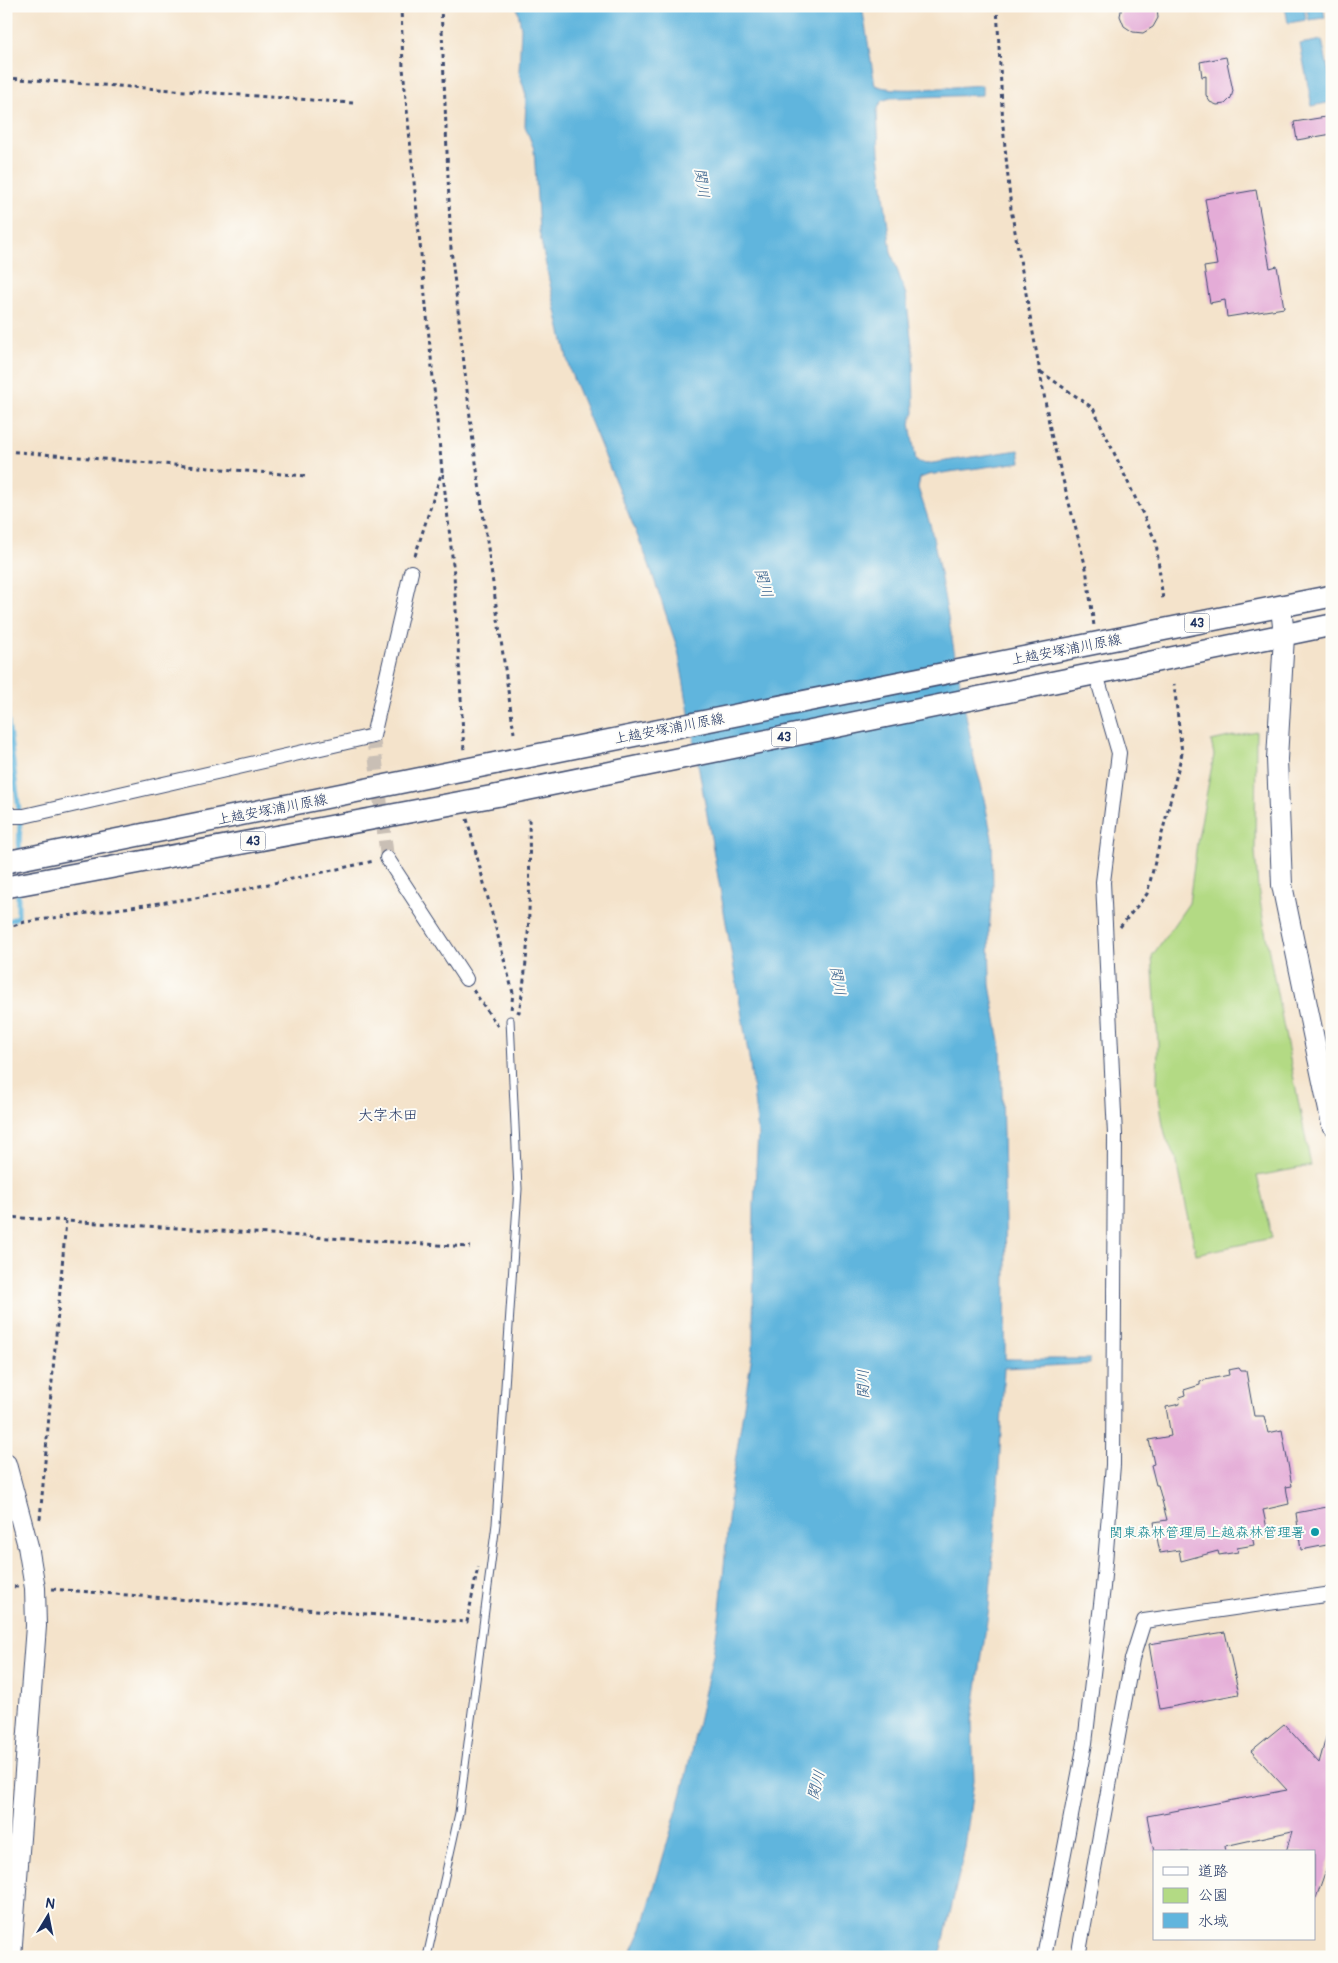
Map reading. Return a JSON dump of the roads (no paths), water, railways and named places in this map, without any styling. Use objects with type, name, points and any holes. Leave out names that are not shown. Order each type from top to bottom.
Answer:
[{"type":"main road","name":"上越安塚浦川原線","points":[[6,862],[1332,596]]},
{"type":"main road","name":"上越安塚浦川原線","points":[[6,887],[500,795],[1332,625]]},
{"type":"street","points":[[6,812],[13,816],[24,816],[373,736],[411,572]]},
{"type":"street","points":[[1281,607],[1284,636],[1278,759],[1282,885],[1325,1058],[1332,1125]]},
{"type":"street","points":[[1044,1957],[1085,1743],[1103,1586],[1113,1465],[1115,1135],[1103,882],[1119,753],[1096,674]]},
{"type":"street","points":[[387,858],[466,979]]},
{"type":"street","points":[[6,1464],[28,1546],[34,1588],[36,1626],[10,1957]]},
{"type":"street","points":[[1078,1957],[1132,1659],[1144,1621],[1332,1594]]},
{"type":"lane","points":[[427,1957],[459,1813],[496,1524],[518,1189],[510,1020]]},
{"type":"water","name":"関川","points":[[517,6],[862,6],[875,85],[884,88],[910,89],[982,85],[982,95],[891,98],[884,100],[877,111],[879,153],[891,252],[906,295],[913,354],[914,413],[910,423],[916,461],[926,464],[1019,450],[1021,462],[928,475],[920,478],[918,488],[930,524],[936,552],[975,764],[992,838],[993,888],[989,929],[990,985],[1001,1048],[1006,1264],[1005,1359],[1090,1359],[1090,1364],[1004,1368],[989,1607],[972,1722],[974,1780],[965,1848],[940,1957],[629,1957],[642,1929],[682,1793],[713,1655],[720,1611],[731,1488],[753,1348],[754,1205],[758,1133],[750,1064],[678,650],[649,564],[570,371],[549,280],[539,231],[534,149],[525,126],[526,95],[519,72],[521,28]]},
{"type":"water","points":[[1285,6],[1304,6],[1306,20],[1288,23]]},
{"type":"water","points":[[1306,6],[1323,6],[1325,18],[1309,20]]},
{"type":"water","points":[[1322,40],[1332,88],[1332,102],[1312,106],[1300,44]]},
{"type":"waterway","points":[[6,706],[20,819],[19,854]]},
{"type":"waterway","points":[[6,922],[18,917],[18,890]]},
{"type":"tunnel","points":[[373,736],[387,858]]},
{"type":"place","name":"関東森林管理局上越森林管理署","points":[[1315,1532]]},
{"type":"district","name":"大字木田","points":[[388,1115]]}]
